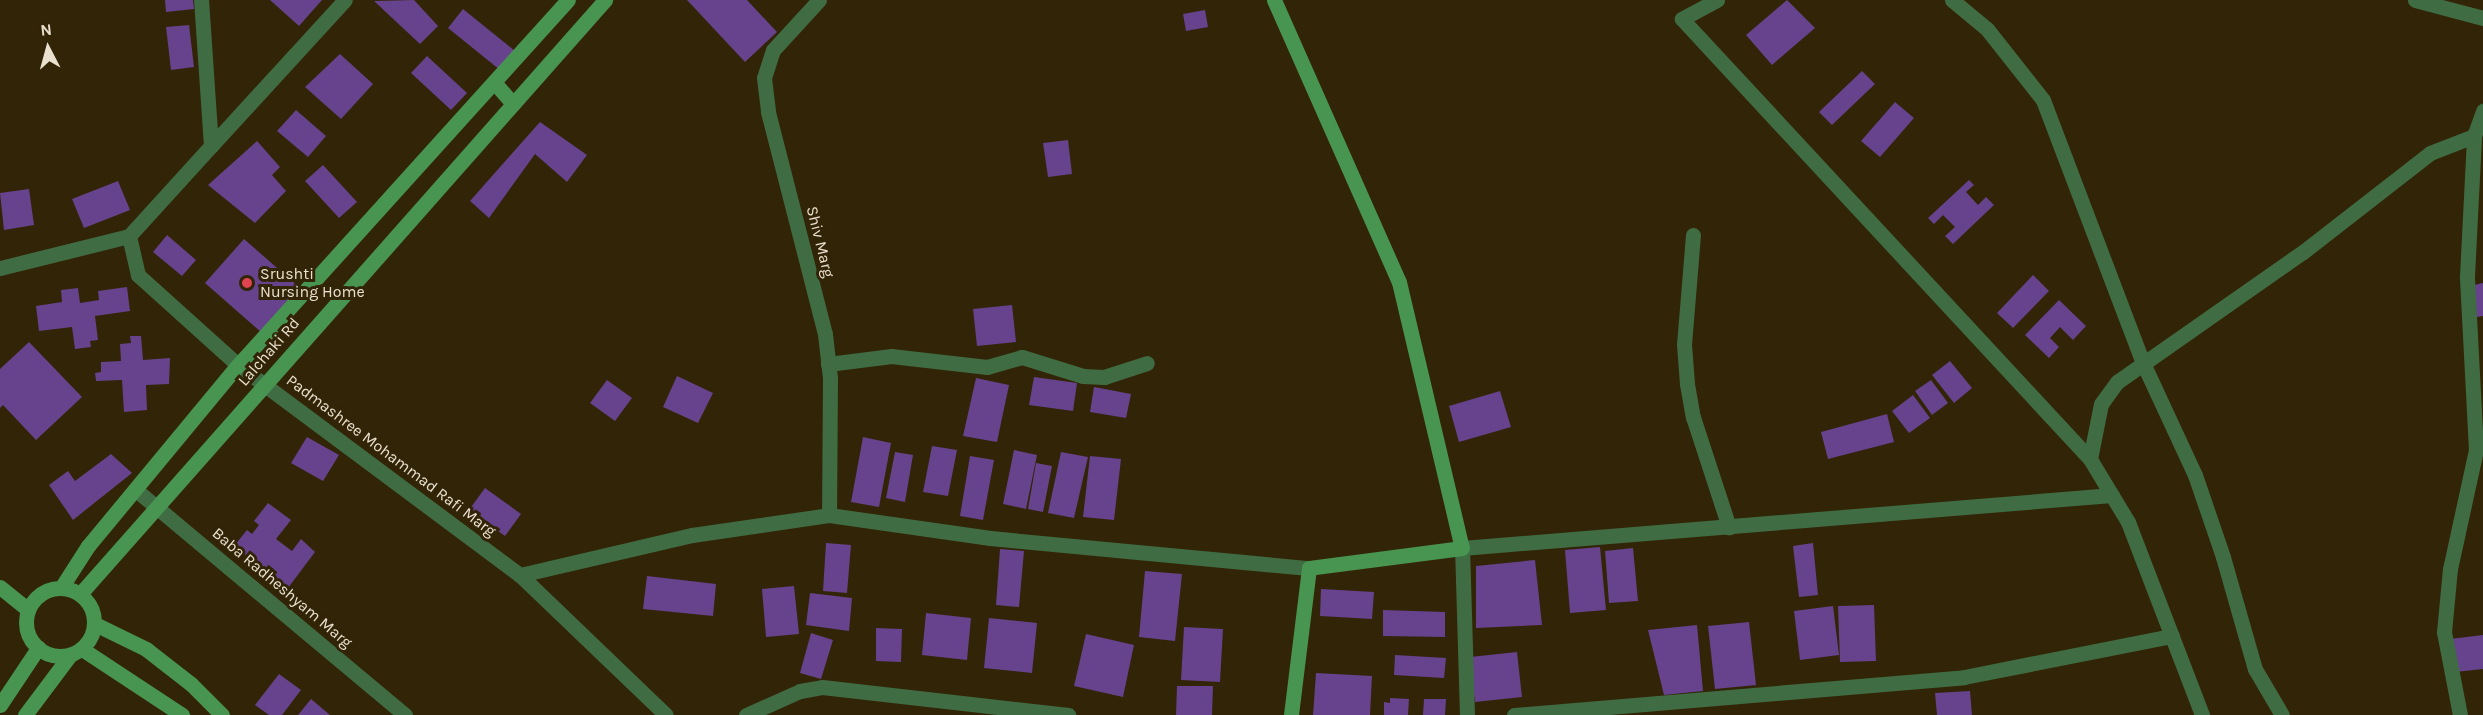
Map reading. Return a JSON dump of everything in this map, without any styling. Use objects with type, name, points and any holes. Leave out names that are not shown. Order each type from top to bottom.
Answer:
[{"type":"main road","name":"Lalchaki Rd","points":[[61,588],[88,546],[238,365],[567,0]]},
{"type":"main road","name":"Lalchaki Rd","points":[[80,594],[159,509],[264,384],[605,0]]},
{"type":"main road","points":[[1274,0],[1399,282],[1462,548],[1309,568],[1291,715]]},
{"type":"main road","points":[[494,82],[513,104]]},
{"type":"main road","points":[[0,586],[28,610]]},
{"type":"main road","points":[[25,715],[76,652],[91,638],[95,624],[90,605],[80,594],[61,588],[41,594],[28,610],[27,631],[38,648],[50,655],[76,652],[174,706],[183,715]]},
{"type":"main road","points":[[95,624],[146,649],[191,684],[222,715]]},
{"type":"main road","points":[[0,705],[38,648]]},
{"type":"street","points":[[201,0],[211,146]]},
{"type":"street","points":[[0,268],[129,236],[345,0]]},
{"type":"street","name":"Shiv Marg","points":[[819,0],[773,50],[764,78],[768,112],[825,334],[828,364],[829,515]]},
{"type":"street","points":[[1717,0],[1682,19],[2090,459],[2128,522],[2202,715]]},
{"type":"street","points":[[1952,0],[1987,29],[2043,100],[2143,363],[2194,476],[2223,556],[2255,669],[2282,715]]},
{"type":"street","points":[[2415,0],[2483,18]]},
{"type":"street","points":[[2460,715],[2444,632],[2450,569],[2475,450],[2467,276],[2474,136],[2483,111]]},
{"type":"street","points":[[2090,459],[2101,404],[2117,382],[2304,252],[2430,153],[2474,136]]},
{"type":"street","points":[[1693,235],[1684,344],[1687,384],[1693,417],[1729,527]]},
{"type":"street","name":"Padmashree Mohammad Rafi Marg","points":[[129,236],[138,275],[238,365],[520,574],[666,715]]},
{"type":"street","points":[[828,364],[901,356],[987,367],[1022,357],[1083,376],[1104,376],[1148,363]]},
{"type":"street","name":"Baba Radheshyam Marg","points":[[135,490],[405,715]]},
{"type":"street","points":[[1468,715],[1462,548],[2112,495]]},
{"type":"street","points":[[520,574],[692,534],[829,515],[990,538],[1309,568]]},
{"type":"street","points":[[1514,715],[1964,676],[2172,636]]},
{"type":"street","points":[[746,715],[800,691],[822,687],[1068,715]]},
{"type":"building","points":[[165,0],[193,0],[194,9],[166,12]]},
{"type":"building","points":[[270,0],[322,0],[299,26]]},
{"type":"building","points":[[414,0],[438,26],[420,44],[374,1]]},
{"type":"building","points":[[687,0],[747,0],[777,32],[745,62]]},
{"type":"building","points":[[1787,0],[1815,28],[1772,65],[1746,35]]},
{"type":"building","points":[[463,9],[515,51],[500,70],[448,28]]},
{"type":"building","points":[[1205,10],[1208,27],[1186,31],[1183,14]]},
{"type":"building","points":[[189,25],[194,67],[171,70],[166,27]]},
{"type":"building","points":[[340,54],[373,84],[341,119],[305,87]]},
{"type":"building","points":[[427,56],[467,93],[451,110],[411,73]]},
{"type":"building","points":[[1862,71],[1875,84],[1832,125],[1819,112]]},
{"type":"building","points":[[1895,102],[1914,118],[1880,157],[1861,141]]},
{"type":"building","points":[[296,110],[326,136],[308,157],[277,131]]},
{"type":"building","points":[[540,122],[587,155],[567,182],[535,154],[489,218],[470,201]]},
{"type":"building","points":[[1068,140],[1072,174],[1048,177],[1043,143]]},
{"type":"building","points":[[257,141],[280,167],[272,175],[286,191],[255,223],[208,185]]},
{"type":"building","points":[[323,165],[357,202],[339,218],[305,181]]},
{"type":"building","points":[[1969,180],[1974,185],[1966,192],[1978,205],[1986,197],[1994,205],[1953,244],[1945,236],[1955,227],[1943,215],[1934,224],[1928,218]]},
{"type":"building","points":[[118,181],[130,210],[84,228],[72,199]]},
{"type":"building","points":[[29,189],[34,225],[4,230],[0,193]]},
{"type":"building","points":[[167,235],[196,260],[182,276],[153,252]]},
{"type":"building","name":"Srushti Nursing Home","points":[[244,239],[300,288],[261,332],[205,283]]},
{"type":"building","points":[[2033,275],[2049,291],[2013,328],[1997,313]]},
{"type":"building","points":[[2483,283],[2483,316],[2477,317],[2470,286]]},
{"type":"building","points":[[127,287],[130,311],[95,316],[98,340],[90,341],[91,347],[75,349],[72,327],[39,331],[36,306],[62,302],[61,290],[78,288],[80,303],[99,300],[98,291]]},
{"type":"building","points":[[2059,300],[2086,326],[2073,340],[2060,327],[2050,338],[2059,347],[2049,358],[2025,335]]},
{"type":"building","points":[[1012,305],[1016,342],[977,346],[973,309]]},
{"type":"building","points":[[130,336],[141,336],[143,360],[170,358],[169,384],[146,385],[147,410],[124,412],[122,380],[96,381],[95,373],[101,372],[101,362],[121,361],[120,344],[131,343]]},
{"type":"building","points":[[29,342],[82,397],[36,440],[3,405],[0,408],[0,369]]},
{"type":"building","points":[[1950,361],[1972,388],[1954,403],[1932,375]]},
{"type":"building","points":[[677,376],[713,393],[698,423],[663,407]]},
{"type":"building","points":[[1034,377],[1077,383],[1073,411],[1029,405]]},
{"type":"building","points":[[976,378],[1009,385],[997,442],[963,436]]},
{"type":"building","points":[[607,380],[632,398],[615,421],[590,403]]},
{"type":"building","points":[[1931,380],[1948,403],[1932,415],[1915,391]]},
{"type":"building","points":[[1094,387],[1131,394],[1126,418],[1090,412]]},
{"type":"building","points":[[1500,391],[1511,427],[1459,442],[1449,406]]},
{"type":"building","points":[[1913,395],[1930,418],[1909,433],[1892,411]]},
{"type":"building","points":[[1887,414],[1894,442],[1828,459],[1821,432]]},
{"type":"building","points":[[307,437],[339,455],[323,481],[291,463]]},
{"type":"building","points":[[863,437],[891,443],[879,507],[851,502]]},
{"type":"building","points":[[932,446],[957,450],[948,496],[923,492]]},
{"type":"building","points":[[1014,450],[1037,455],[1026,509],[1003,504]]},
{"type":"building","points":[[895,452],[913,455],[905,502],[886,498]]},
{"type":"building","points":[[1061,452],[1088,457],[1074,518],[1048,513]]},
{"type":"building","points":[[111,454],[132,473],[73,520],[49,485],[68,471],[75,481]]},
{"type":"building","points":[[970,456],[994,460],[983,520],[960,516]]},
{"type":"building","points":[[1090,456],[1121,459],[1114,520],[1083,517]]},
{"type":"building","points":[[1036,463],[1052,466],[1043,512],[1028,509]]},
{"type":"building","points":[[485,488],[521,514],[505,536],[469,510]]},
{"type":"building","points":[[268,503],[291,520],[276,539],[292,551],[301,539],[315,552],[288,588],[234,546],[247,530],[252,534],[259,525],[254,521]]},
{"type":"building","points":[[826,543],[851,545],[847,593],[823,591]]},
{"type":"building","points":[[1813,543],[1818,595],[1799,597],[1793,546]]},
{"type":"building","points":[[1600,547],[1606,610],[1570,613],[1565,550]]},
{"type":"building","points":[[1633,548],[1638,601],[1609,603],[1605,551]]},
{"type":"building","points":[[1000,549],[1024,551],[1019,607],[996,605]]},
{"type":"building","points":[[1535,560],[1542,625],[1476,628],[1476,566]]},
{"type":"building","points":[[1145,571],[1182,574],[1175,641],[1139,637]]},
{"type":"building","points":[[647,576],[716,584],[713,616],[643,609]]},
{"type":"building","points":[[794,586],[799,634],[766,637],[762,589]]},
{"type":"building","points":[[1321,589],[1374,592],[1372,619],[1320,616]]},
{"type":"building","points":[[810,593],[852,598],[849,631],[806,625]]},
{"type":"building","points":[[1874,605],[1876,661],[1840,662],[1838,606]]},
{"type":"building","points":[[1833,606],[1839,655],[1800,660],[1794,611]]},
{"type":"building","points":[[1383,610],[1445,612],[1445,637],[1383,636]]},
{"type":"building","points":[[926,613],[971,618],[967,660],[922,655]]},
{"type":"building","points":[[989,618],[1037,623],[1032,673],[984,668]]},
{"type":"building","points":[[1749,622],[1756,685],[1715,689],[1708,626]]},
{"type":"building","points":[[1697,625],[1703,691],[1664,695],[1648,630]]},
{"type":"building","points":[[1184,627],[1223,629],[1220,682],[1181,680]]},
{"type":"building","points":[[876,628],[902,629],[901,662],[876,661]]},
{"type":"building","points":[[811,633],[833,640],[821,679],[800,673]]},
{"type":"building","points":[[1086,634],[1134,645],[1123,697],[1074,686]]},
{"type":"building","points":[[2483,635],[2483,669],[2455,672],[2450,639]]},
{"type":"building","points":[[1517,652],[1522,697],[1475,702],[1470,657]]},
{"type":"building","points":[[1395,655],[1446,658],[1444,678],[1394,675]]},
{"type":"building","points":[[1316,673],[1372,676],[1370,715],[1313,715]]},
{"type":"building","points":[[279,674],[301,690],[282,715],[269,715],[255,705]]},
{"type":"building","points":[[1177,686],[1213,686],[1212,715],[1176,715]]},
{"type":"building","points":[[1970,691],[1972,715],[1937,715],[1935,693]]},
{"type":"building","points":[[1390,698],[1409,699],[1408,715],[1384,715],[1384,702],[1390,703]]},
{"type":"building","points":[[311,699],[330,715],[298,715]]},
{"type":"building","points":[[1424,699],[1446,699],[1445,715],[1423,715]]},
{"type":"place","name":"Srushti Nursing Home","points":[[247,283]]}]
